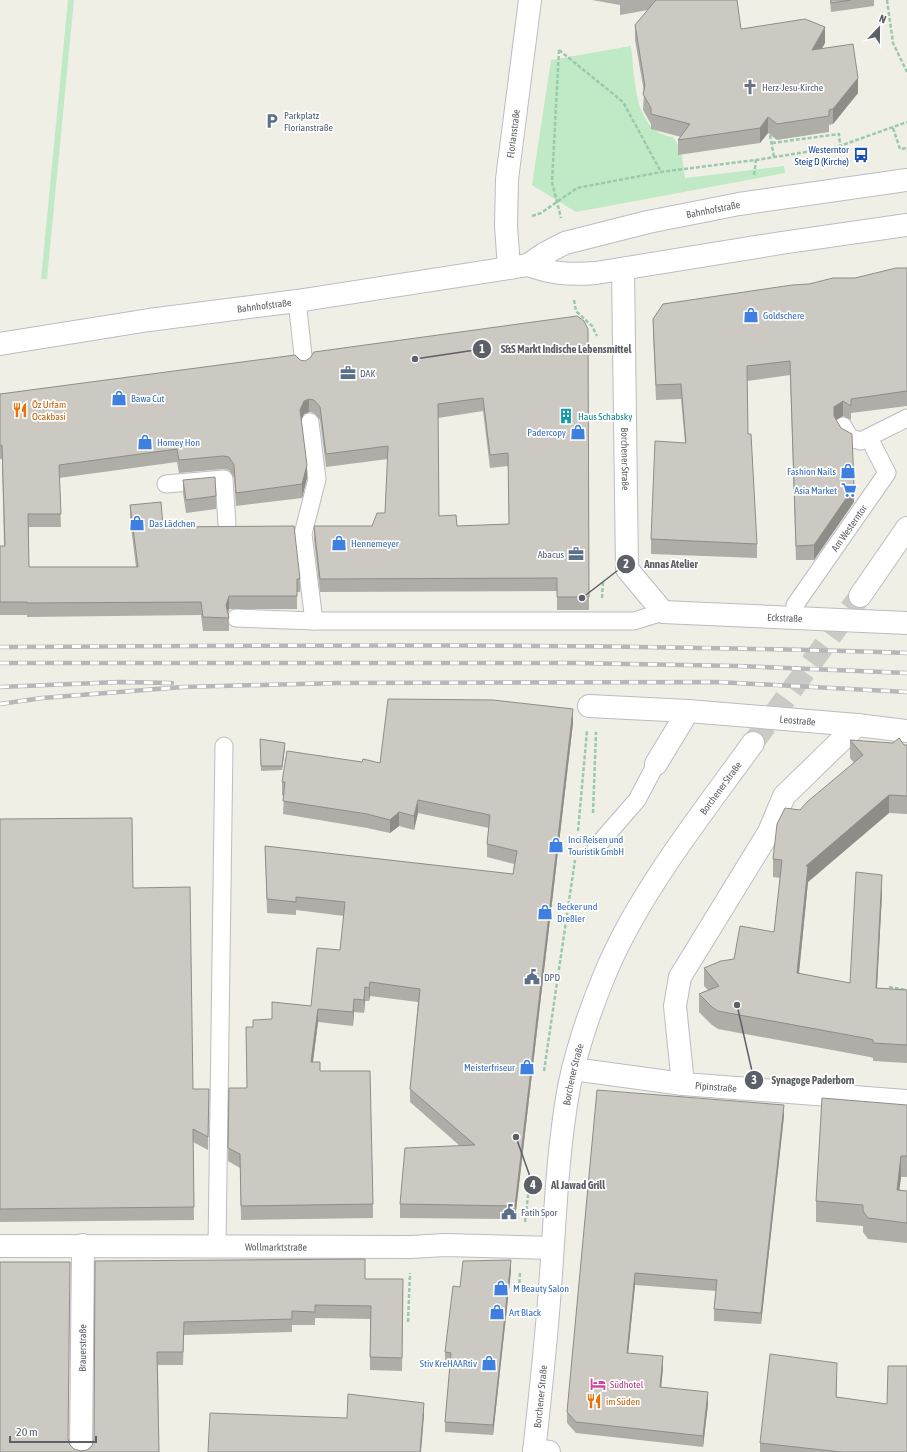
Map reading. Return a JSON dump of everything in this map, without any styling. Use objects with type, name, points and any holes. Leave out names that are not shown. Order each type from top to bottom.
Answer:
[{"type":"street","name":"Florianstraße","points":[[518,266],[506,226],[507,179],[530,0]]},
{"type":"street","name":"Bahnhofstraße","points":[[0,344],[134,322],[297,301],[518,266],[565,243],[648,222],[739,204],[907,180]]},
{"type":"street","name":"Bahnhofstraße","points":[[518,266],[571,275],[623,269],[782,242],[907,225]]},
{"type":"street","name":"Borchener Straße","points":[[623,269],[627,569],[663,612]]},
{"type":"street","points":[[860,596],[907,528]]},
{"type":"street","name":"Eckstraße","points":[[663,612],[907,622]]},
{"type":"street","points":[[656,764],[688,711]]},
{"type":"street","name":"Leostraße","points":[[593,716],[688,711],[858,725],[907,731]]},
{"type":"street","points":[[683,1084],[675,1006],[680,977],[769,832],[784,796],[858,725]]},
{"type":"street","name":"Borchener Straße","points":[[539,1451],[552,1248],[564,1115],[574,1068],[586,1027],[599,991],[624,936],[645,899],[677,849],[753,742]]},
{"type":"street","name":"Pipinstraße","points":[[574,1068],[683,1084],[907,1101]]},
{"type":"street","name":"Brauerstraße","points":[[81,1452],[82,1245]]},
{"type":"street","name":"Wollmarktstraße","points":[[0,1246],[411,1247],[445,1245],[552,1248]]},
{"type":"lane","points":[[297,301],[304,364]]},
{"type":"lane","points":[[844,426],[850,438],[861,441],[907,418]]},
{"type":"lane","points":[[310,422],[317,479],[303,534],[314,621]]},
{"type":"lane","name":"Am Westerntor","points":[[794,618],[795,605],[887,473],[869,438]]},
{"type":"lane","points":[[201,470],[165,478],[224,479],[227,524]]},
{"type":"lane","points":[[236,618],[314,621],[634,622],[663,612]]},
{"type":"lane","points":[[217,1246],[224,746]]},
{"type":"lane","points":[[596,847],[637,800],[656,764]]},
{"type":"path","points":[[887,0],[893,43],[907,72]]},
{"type":"path","points":[[558,200],[552,182],[559,50],[623,102],[661,172]]},
{"type":"path","points":[[506,226],[541,213],[577,188],[661,172],[774,157],[840,146],[907,122]]},
{"type":"path","points":[[893,128],[900,149],[907,148]]},
{"type":"path","points":[[770,134],[774,157]]},
{"type":"path","points":[[772,143],[839,134],[840,146]]},
{"type":"path","points":[[593,716],[593,817]]},
{"type":"path","points":[[577,839],[593,716]]},
{"type":"path","points":[[548,1043],[574,878],[576,854]]},
{"type":"path","points":[[889,987],[907,990]]},
{"type":"path","points":[[408,1322],[411,1247]]},
{"type":"green space","points":[[68,0],[74,0],[47,279],[41,279]]},
{"type":"green space","points":[[631,46],[638,101],[643,114],[650,125],[660,133],[673,137],[681,150],[685,178],[784,166],[785,173],[576,212],[532,185],[551,60]]},
{"type":"building","name":"Herz-Jesu-Kirche","points":[[656,0],[737,0],[741,29],[805,19],[825,27],[812,50],[853,44],[858,78],[833,109],[829,110],[829,116],[777,124],[768,117],[760,128],[678,140],[690,124],[651,114],[651,108],[643,94],[645,86],[635,25]]},
{"type":"building","points":[[831,0],[851,0],[831,3]]},
{"type":"building","points":[[896,268],[907,268],[907,391],[851,399],[851,406],[843,401],[834,407],[834,416],[841,428],[852,434],[854,487],[814,545],[796,546],[790,361],[747,366],[748,434],[751,434],[757,544],[651,539],[655,441],[686,443],[681,384],[656,385],[653,319],[663,304],[792,285],[809,284],[833,278],[855,278]]},
{"type":"building","points":[[577,316],[584,321],[588,329],[589,597],[557,597],[557,578],[320,579],[314,526],[372,526],[377,513],[385,513],[388,446],[326,454],[320,407],[314,400],[309,399],[304,401],[300,410],[307,465],[302,484],[236,493],[234,465],[229,457],[223,456],[179,460],[177,449],[59,465],[61,514],[28,514],[29,567],[138,567],[130,505],[161,502],[163,527],[294,526],[300,579],[297,579],[297,596],[229,596],[226,605],[229,618],[203,617],[201,602],[0,602],[0,546],[5,546],[2,445],[0,446],[0,394],[295,355],[300,360],[305,361],[310,358],[314,352]],"holes":[[[483,398],[490,455],[508,453],[509,524],[457,526],[456,515],[439,516],[438,404]]]},
{"type":"building","points":[[215,477],[216,496],[186,500],[183,480]]},
{"type":"building","points":[[388,699],[493,700],[573,709],[515,1206],[400,1204],[405,1148],[475,1145],[410,1089],[420,989],[370,982],[369,988],[365,987],[364,1000],[354,999],[353,1012],[318,1009],[311,1062],[320,1062],[320,1071],[370,1071],[373,1204],[241,1206],[240,1154],[228,1148],[229,1088],[247,1088],[246,1027],[253,1027],[253,1020],[272,1019],[272,1002],[311,1006],[317,948],[340,950],[345,902],[296,897],[296,902],[267,899],[265,846],[513,874],[517,851],[487,844],[490,815],[418,800],[414,816],[399,812],[390,820],[367,814],[283,801],[285,782],[282,782],[287,751],[362,762],[363,759],[380,763]]},
{"type":"building","points":[[899,738],[904,745],[907,745],[907,796],[889,795],[806,866],[808,866],[797,973],[850,983],[856,872],[882,875],[876,988],[907,990],[907,1045],[873,1043],[873,1040],[870,1039],[718,1011],[712,1007],[699,994],[719,986],[704,968],[721,961],[734,959],[740,926],[774,932],[782,860],[773,859],[777,824],[785,808],[800,810],[807,802],[863,755],[850,740],[893,743]]},
{"type":"building","points":[[260,739],[285,743],[282,766],[261,766]]},
{"type":"building","points":[[132,818],[133,888],[190,887],[193,1089],[209,1089],[208,1137],[193,1129],[194,1207],[0,1209],[0,819]]},
{"type":"building","points":[[597,1090],[784,1105],[761,1313],[714,1309],[717,1280],[635,1273],[627,1353],[663,1356],[660,1387],[708,1392],[703,1436],[576,1422],[567,1412]]},
{"type":"building","points":[[822,1098],[907,1105],[907,1156],[901,1156],[897,1190],[907,1191],[907,1223],[868,1218],[863,1211],[863,1205],[816,1201]]},
{"type":"building","points":[[365,1259],[365,1279],[403,1279],[402,1358],[370,1357],[371,1306],[315,1305],[315,1312],[292,1311],[292,1319],[184,1322],[183,1352],[157,1352],[159,1452],[0,1452],[0,1262],[70,1262],[68,1439],[70,1445],[74,1449],[81,1451],[87,1450],[92,1446],[94,1439],[95,1261]]},
{"type":"building","points":[[511,1260],[493,1425],[445,1422],[451,1353],[445,1352],[453,1286],[460,1287],[463,1261]]},
{"type":"building","points":[[770,1354],[837,1363],[836,1397],[887,1404],[888,1366],[907,1366],[907,1452],[841,1452],[760,1443]]},
{"type":"building","points":[[348,1394],[424,1403],[420,1452],[208,1452],[210,1413],[347,1418]]},
{"type":"tunnel","points":[[753,743],[860,596]]},
{"type":"railway","points":[[0,647],[340,645],[567,646],[907,653]]},
{"type":"railway","points":[[0,663],[577,663],[737,666],[907,673]]},
{"type":"railway","points":[[0,687],[120,682],[172,683]]},
{"type":"railway","points":[[0,704],[42,698],[183,687],[338,683],[717,682],[907,692]]},
{"type":"place","name":"Herz-Jesu-Kirche","points":[[750,87]]},
{"type":"place","name":"Parkplatz Florianstraße","points":[[272,121]]},
{"type":"place","name":"Westerntor Steig D (Kirche)","points":[[861,155]]},
{"type":"place","name":"Goldschere","points":[[751,315]]},
{"type":"place","name":"S&S Markt Indische Lebensmittel","points":[[415,359]]},
{"type":"place","name":"DAK","points":[[348,373]]},
{"type":"place","name":"Bawa Cut","points":[[119,398]]},
{"type":"place","name":"Öz Urfam Ocakbasi","points":[[20,410]]},
{"type":"place","name":"Haus Schabsky","points":[[566,416]]},
{"type":"place","name":"Padercopy","points":[[578,432]]},
{"type":"place","name":"Homey Hon","points":[[145,442]]},
{"type":"place","name":"Fashion Nails","points":[[848,471]]},
{"type":"place","name":"Asia Market","points":[[849,490]]},
{"type":"place","name":"Das Lädchen","points":[[137,523]]},
{"type":"place","name":"Hennemeyer","points":[[339,543]]},
{"type":"place","name":"Abacus","points":[[576,554]]},
{"type":"place","name":"Annas Atelier","points":[[582,598]]},
{"type":"place","name":"Inci Reisen und Touristik GmbH","points":[[556,845]]},
{"type":"place","name":"Becker und Dreßler","points":[[545,912]]},
{"type":"place","name":"DPD","points":[[532,977]]},
{"type":"place","name":"Synagoge Paderborn","points":[[737,1005]]},
{"type":"place","name":"Meisterfriseur","points":[[527,1067]]},
{"type":"place","name":"Al Jawad Grill","points":[[516,1137]]},
{"type":"place","name":"Fatih Spor","points":[[509,1212]]},
{"type":"place","name":"M Beauty Salon","points":[[501,1288]]},
{"type":"place","name":"Art Black","points":[[497,1312]]},
{"type":"place","name":"Stiv KreHAARtiv","points":[[489,1363]]},
{"type":"place","name":"Südhotel","points":[[598,1384]]},
{"type":"place","name":"im Süden","points":[[594,1401]]}]
